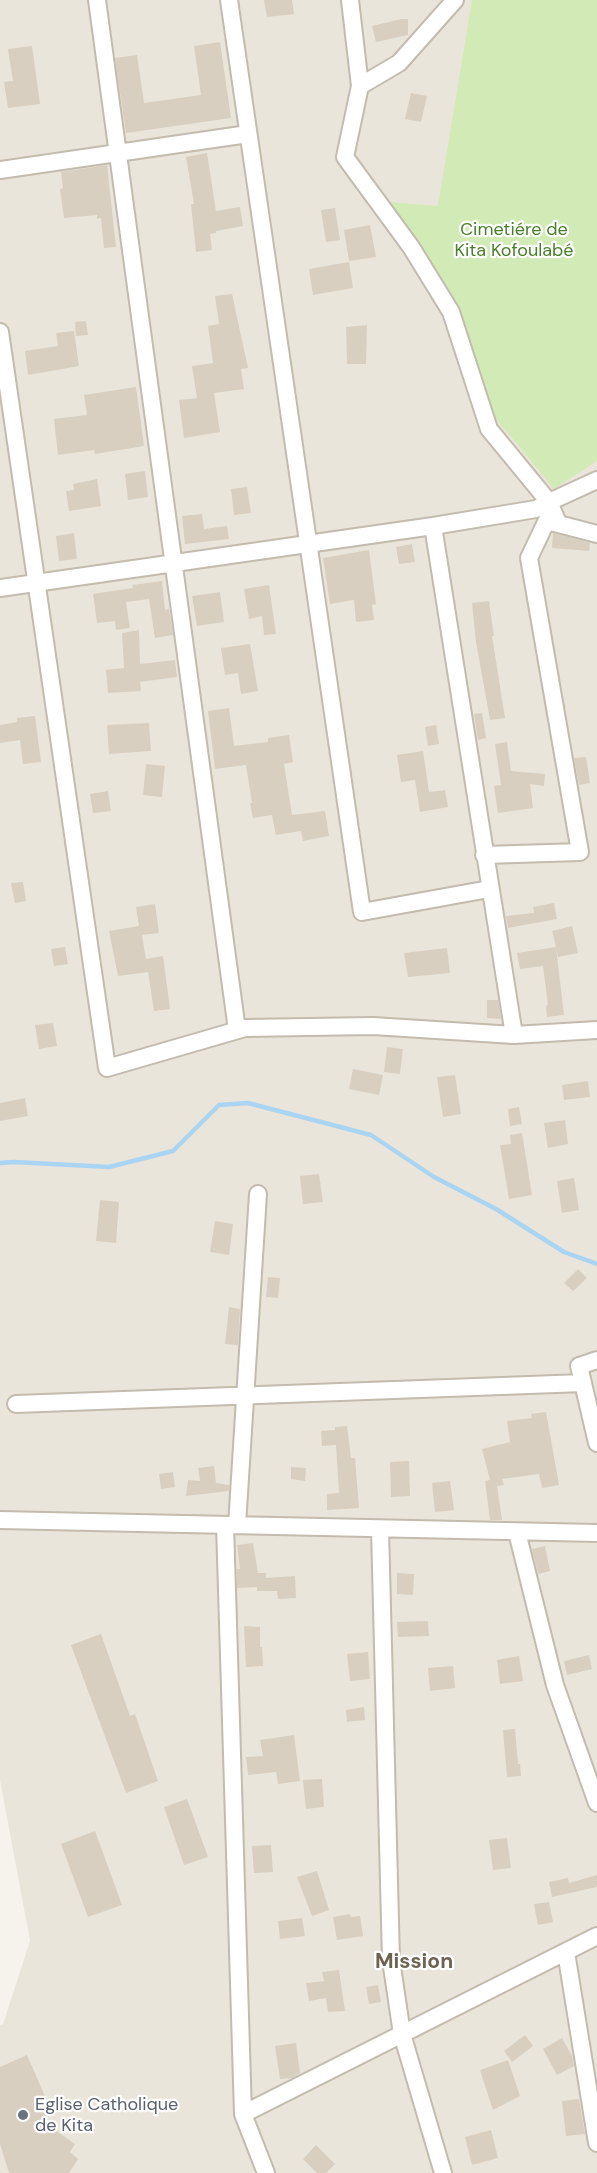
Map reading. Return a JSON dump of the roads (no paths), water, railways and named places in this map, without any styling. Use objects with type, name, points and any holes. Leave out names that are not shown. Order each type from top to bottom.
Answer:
[{"type":"street","points":[[97,0],[237,1030]]},
{"type":"street","points":[[229,0],[362,912],[489,889]]},
{"type":"street","points":[[350,0],[360,86],[345,157],[411,247],[451,312],[489,429],[547,514]]},
{"type":"street","points":[[360,86],[399,63],[455,0]]},
{"type":"street","points":[[0,170],[248,134]]},
{"type":"street","points":[[0,332],[107,1068],[245,1028],[372,1026],[514,1035],[597,1030]]},
{"type":"street","points":[[484,855],[580,852],[529,558],[547,514],[597,480]]},
{"type":"street","points":[[0,588],[433,526],[547,514],[597,534]]},
{"type":"street","points":[[433,526],[514,1035]]},
{"type":"street","points":[[258,1194],[245,1396],[231,1525],[243,2114],[266,2173]]},
{"type":"street","points":[[597,1360],[579,1365],[597,1443]]},
{"type":"street","points":[[16,1404],[583,1383]]},
{"type":"street","points":[[0,1520],[597,1533]]},
{"type":"street","points":[[380,1529],[391,1960],[402,2034],[442,2173]]},
{"type":"street","points":[[518,1532],[555,1684],[597,1803]]},
{"type":"street","points":[[243,2114],[597,1936]]},
{"type":"street","points":[[566,1952],[594,2102],[597,2143]]},
{"type":"waterway","points":[[0,1163],[109,1167],[173,1151],[219,1105],[248,1103],[371,1135],[434,1177],[496,1209],[564,1252],[597,1264]]},
{"type":"place","name":"Eglise Catholique de Kita","points":[[23,2115]]},
{"type":"district","name":"Mission","points":[[414,1962]]},
{"type":"park label","name":"Cimetiére de Kita Kofoulabé","points":[[514,240]]}]
